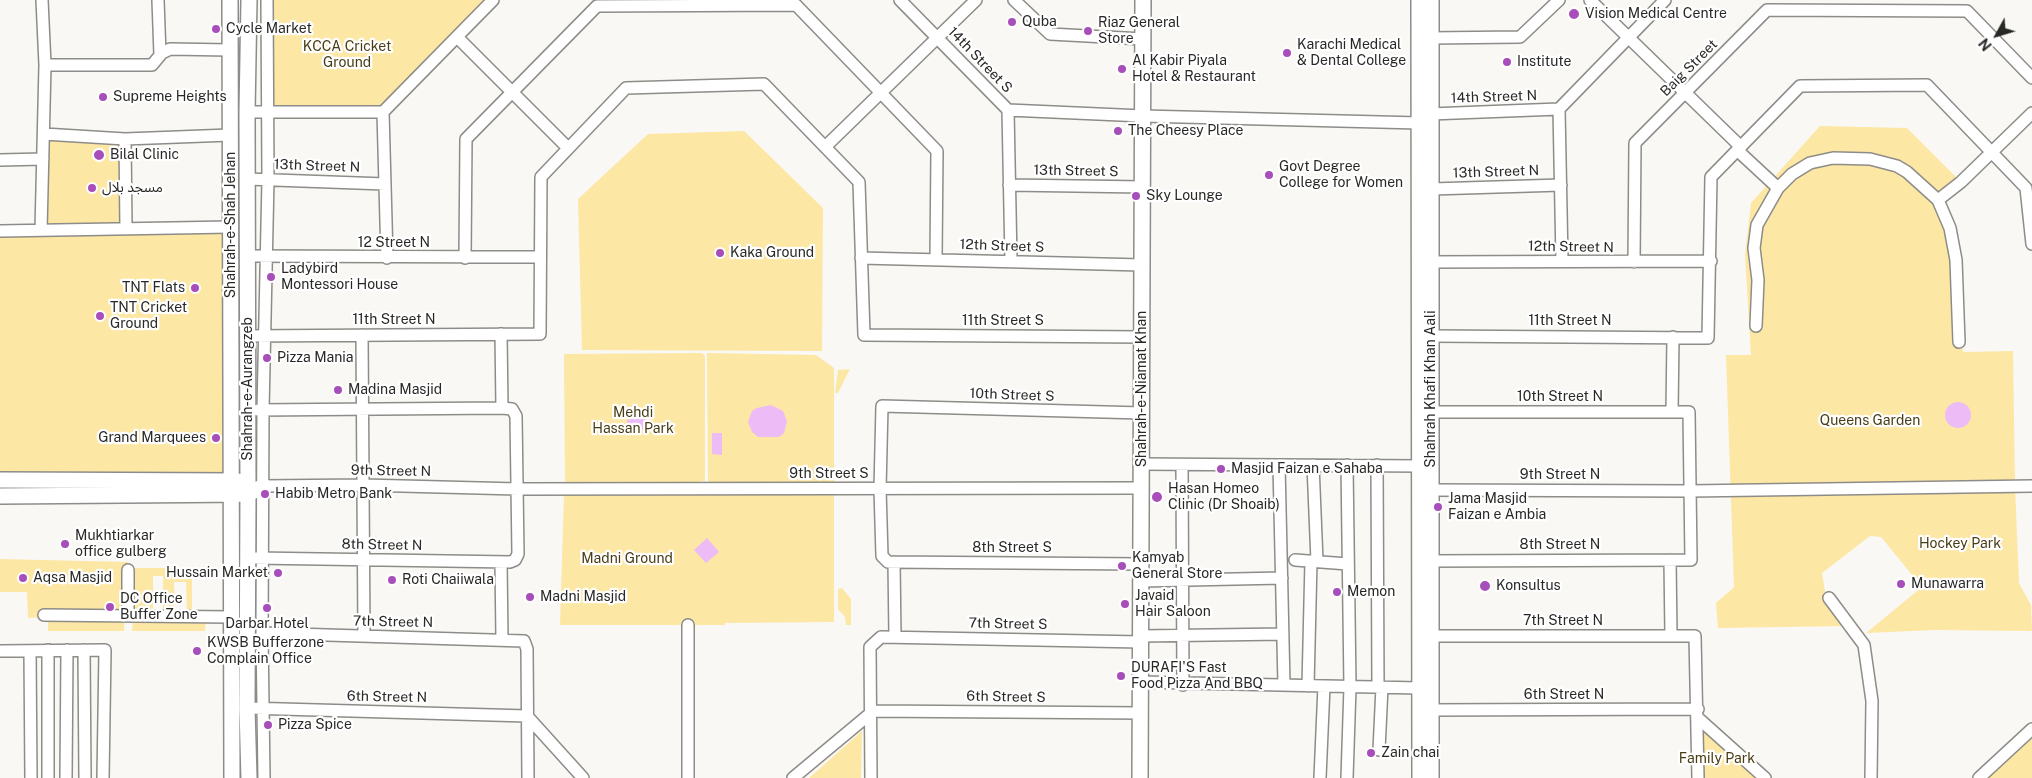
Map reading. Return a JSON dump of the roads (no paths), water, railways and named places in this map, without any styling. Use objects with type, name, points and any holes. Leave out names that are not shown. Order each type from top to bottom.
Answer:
[{"type":"main road","name":"Shahrah-e-Shah Jehan","points":[[230,0],[232,398],[230,488]]},
{"type":"main road","name":"Shahrah-e-Aurangzeb","points":[[249,0],[246,112],[248,336],[256,410],[248,487],[256,558],[246,708],[249,778]]},
{"type":"main road","name":"Shahrah-e-Niamat Khan","points":[[1140,778],[1143,0]]},
{"type":"main road","name":"Shahrah Khafi Khan Aali","points":[[1419,0],[1430,262],[1423,470],[1419,688],[1420,778]]},
{"type":"main road","name":"Shahrah Khafi Khan Aali","points":[[1424,118],[1431,0]]},
{"type":"main road","name":"Shahrah Khafi Khan Aali","points":[[1427,188],[1427,333],[1431,412],[1423,470],[1431,490],[1431,778]]},
{"type":"main road","points":[[0,480],[230,488]]},
{"type":"main road","points":[[0,496],[264,486]]},
{"type":"main road","points":[[230,488],[232,778]]},
{"type":"street","points":[[41,230],[44,134],[42,0]]},
{"type":"street","points":[[158,0],[160,55]]},
{"type":"street","points":[[264,778],[262,633],[256,558],[264,486],[256,410],[266,336],[265,257],[268,179],[267,0]]},
{"type":"street","points":[[246,112],[383,112],[493,0]]},
{"type":"street","name":"14th Street S","points":[[900,0],[1008,110],[1143,116]]},
{"type":"street","points":[[825,147],[976,0]]},
{"type":"street","points":[[1014,0],[1050,34],[1142,39]]},
{"type":"street","points":[[1430,38],[1520,37],[1559,0]]},
{"type":"street","points":[[1590,0],[1778,188]]},
{"type":"street","points":[[1562,260],[1559,110],[1666,0]]},
{"type":"street","points":[[466,258],[466,139],[597,3],[796,2],[937,151],[936,258]]},
{"type":"street","name":"Baig Street","points":[[1634,262],[1635,143],[1685,94],[1767,5],[1966,5],[2032,78]]},
{"type":"street","points":[[457,37],[568,148]]},
{"type":"street","points":[[44,65],[152,65],[160,55],[170,49],[230,50]]},
{"type":"street","points":[[540,257],[540,177],[626,88],[764,84],[859,182],[861,258]]},
{"type":"street","points":[[1711,261],[1711,177],[1800,86],[1927,85],[2026,188],[2032,244]]},
{"type":"street","points":[[1008,110],[1011,261]]},
{"type":"street","name":"14th Street N","points":[[1143,116],[1424,118],[1559,110]]},
{"type":"street","points":[[383,112],[387,258]]},
{"type":"street","points":[[1938,200],[1960,182],[2032,113]]},
{"type":"street","points":[[44,134],[125,138],[230,135]]},
{"type":"street","points":[[125,138],[126,229]]},
{"type":"street","points":[[1756,326],[1758,280],[1754,248],[1757,225],[1778,188],[1792,174],[1810,163],[1837,157],[1870,159],[1897,166],[1907,172],[1938,200],[1950,228],[1956,260],[1959,342]]},
{"type":"street","points":[[0,160],[43,159]]},
{"type":"street","name":"13th Street N","points":[[248,179],[385,184]]},
{"type":"street","name":"13th Street S","points":[[1009,185],[1142,187]]},
{"type":"street","name":"13th Street N","points":[[1427,188],[1561,185]]},
{"type":"street","points":[[0,230],[230,226]]},
{"type":"street","name":"12 Street N","points":[[248,256],[387,258],[540,257]]},
{"type":"street","name":"11th Street N","points":[[248,336],[540,334],[540,257]]},
{"type":"street","name":"12th Street S","points":[[861,258],[936,258],[1142,265]]},
{"type":"street","name":"11th Street S","points":[[861,258],[864,335],[1142,337]]},
{"type":"street","name":"12th Street N","points":[[1430,262],[1562,260],[1634,262],[1711,261]]},
{"type":"street","name":"11th Street N","points":[[1427,333],[1708,338],[1711,261]]},
{"type":"street","points":[[501,334],[502,408]]},
{"type":"street","points":[[362,335],[364,636]]},
{"type":"street","points":[[1672,337],[1672,412]]},
{"type":"street","name":"10th Street S","points":[[880,489],[882,406],[1142,413]]},
{"type":"street","points":[[256,410],[502,408],[515,412],[518,489]]},
{"type":"street","name":"10th Street N","points":[[1431,412],[1689,412],[1690,491]]},
{"type":"street","points":[[1141,464],[1182,466],[1377,465],[1423,470]]},
{"type":"street","points":[[1279,465],[1284,685]]},
{"type":"street","points":[[1308,686],[1314,561],[1313,465]]},
{"type":"street","points":[[1346,465],[1350,687],[1347,778]]},
{"type":"street","points":[[1377,465],[1379,750]]},
{"type":"street","points":[[1182,466],[1183,684]]},
{"type":"street","name":"9th Street N","points":[[264,486],[363,485],[518,489]]},
{"type":"street","name":"9th Street N","points":[[1431,490],[1690,491],[2032,486]]},
{"type":"street","name":"9th Street S","points":[[518,489],[1141,488]]},
{"type":"street","name":"8th Street N","points":[[256,558],[510,562],[515,560],[518,554],[518,489]]},
{"type":"street","points":[[880,489],[882,556],[889,561],[895,637]]},
{"type":"street","name":"8th Street N","points":[[1430,561],[1691,560],[1690,491]]},
{"type":"street","points":[[1295,560],[1348,564]]},
{"type":"street","points":[[1670,560],[1671,636]]},
{"type":"street","name":"8th Street S","points":[[889,561],[1141,564]]},
{"type":"street","points":[[501,562],[502,639]]},
{"type":"street","points":[[128,570],[128,616]]},
{"type":"street","points":[[1141,581],[1282,578]]},
{"type":"street","points":[[1828,598],[1864,645],[1872,700],[1871,778]]},
{"type":"street","points":[[44,615],[230,617]]},
{"type":"street","points":[[688,625],[688,778]]},
{"type":"street","name":"7th Street N","points":[[262,633],[524,641],[527,649],[527,716]]},
{"type":"street","name":"7th Street S","points":[[871,712],[870,647],[875,640],[881,637],[1141,639],[1183,634],[1283,634]]},
{"type":"street","name":"7th Street N","points":[[1430,636],[1695,636],[1698,714]]},
{"type":"street","points":[[0,650],[105,650],[103,778]]},
{"type":"street","points":[[48,650],[48,778]]},
{"type":"street","points":[[66,778],[67,650]]},
{"type":"street","points":[[84,650],[85,778]]},
{"type":"street","points":[[30,651],[31,778]]},
{"type":"street","points":[[1141,682],[1419,688]]},
{"type":"street","points":[[1320,778],[1324,686]]},
{"type":"street","name":"6th Street N","points":[[246,708],[527,716]]},
{"type":"street","name":"6th Street N","points":[[1430,710],[1698,714]]},
{"type":"street","points":[[793,778],[871,712]]},
{"type":"street","points":[[871,712],[871,778]]},
{"type":"street","name":"6th Street S","points":[[871,712],[1140,713]]},
{"type":"street","points":[[1698,714],[1698,778]]},
{"type":"street","points":[[1698,714],[1765,778]]},
{"type":"street","points":[[527,716],[528,778]]},
{"type":"street","points":[[527,716],[583,778]]},
{"type":"street","points":[[31,720],[103,720]]},
{"type":"street","points":[[1979,778],[2032,729]]},
{"type":"place","name":"Vision Medical Centre","points":[[1574,14]]},
{"type":"place","name":"Quba","points":[[1012,22]]},
{"type":"place","name":"Cycle Market","points":[[216,29]]},
{"type":"place","name":"Riaz General Store","points":[[1088,31]]},
{"type":"place","name":"Karachi Medical & Dental College","points":[[1287,53]]},
{"type":"place","name":"Institute","points":[[1507,62]]},
{"type":"place","name":"Al Kabir Piyala Hotel & Restaurant","points":[[1122,69]]},
{"type":"place","name":"Supreme Heights","points":[[103,97]]},
{"type":"place","name":"The Cheesy Place","points":[[1118,131]]},
{"type":"place","name":"Bilal Clinic","points":[[99,155]]},
{"type":"place","name":"Govt Degree College for Women","points":[[1269,175]]},
{"type":"place","name":"مسجد بلال","points":[[92,188]]},
{"type":"place","name":"Sky Lounge","points":[[1136,196]]},
{"type":"place","name":"Kaka Ground","points":[[720,253]]},
{"type":"place","name":"Ladybird Montessori House","points":[[271,277]]},
{"type":"place","name":"TNT Flats","points":[[195,288]]},
{"type":"place","name":"TNT Cricket Ground","points":[[100,316]]},
{"type":"place","name":"Pizza Mania","points":[[267,358]]},
{"type":"place","name":"Madina Masjid","points":[[338,390]]},
{"type":"place","name":"Grand Marquees","points":[[216,438]]},
{"type":"place","name":"Masjid Faizan e Sahaba","points":[[1221,469]]},
{"type":"place","name":"Habib Metro Bank","points":[[265,494]]},
{"type":"place","name":"Hasan Homeo Clinic (Dr Shoaib)","points":[[1157,497]]},
{"type":"place","name":"Jama Masjid Faizan e Ambia","points":[[1438,507]]},
{"type":"place","name":"Mukhtiarkar office gulberg","points":[[65,544]]},
{"type":"place","name":"Kamyab General Store","points":[[1122,566]]},
{"type":"place","name":"Hussain Market","points":[[278,573]]},
{"type":"place","name":"Aqsa Masjid","points":[[23,578]]},
{"type":"place","name":"Roti Chaiiwala","points":[[392,580]]},
{"type":"place","name":"Munawarra","points":[[1901,584]]},
{"type":"place","name":"Konsultus","points":[[1485,586]]},
{"type":"place","name":"Memon","points":[[1337,592]]},
{"type":"place","name":"Madni Masjid","points":[[530,597]]},
{"type":"place","name":"Javaid Hair Saloon","points":[[1125,604]]},
{"type":"place","name":"DC Office Buffer Zone","points":[[110,607]]},
{"type":"place","name":"Darbar Hotel","points":[[267,608]]},
{"type":"place","name":"KWSB Bufferzone Complain Office","points":[[197,651]]},
{"type":"place","name":"DURAFI'S Fast Food Pizza And BBQ","points":[[1121,676]]},
{"type":"place","name":"Pizza Spice","points":[[268,725]]},
{"type":"place","name":"Zain chai","points":[[1371,753]]},
{"type":"park label","name":"KCCA Cricket Ground","points":[[347,56]]},
{"type":"park label","name":"Queens Garden","points":[[1870,421]]},
{"type":"park label","name":"Mehdi Hassan Park","points":[[633,422]]},
{"type":"park label","name":"Hockey Park","points":[[1960,544]]},
{"type":"park label","name":"Madni Ground","points":[[627,559]]},
{"type":"park label","name":"Family Park","points":[[1717,759]]}]
